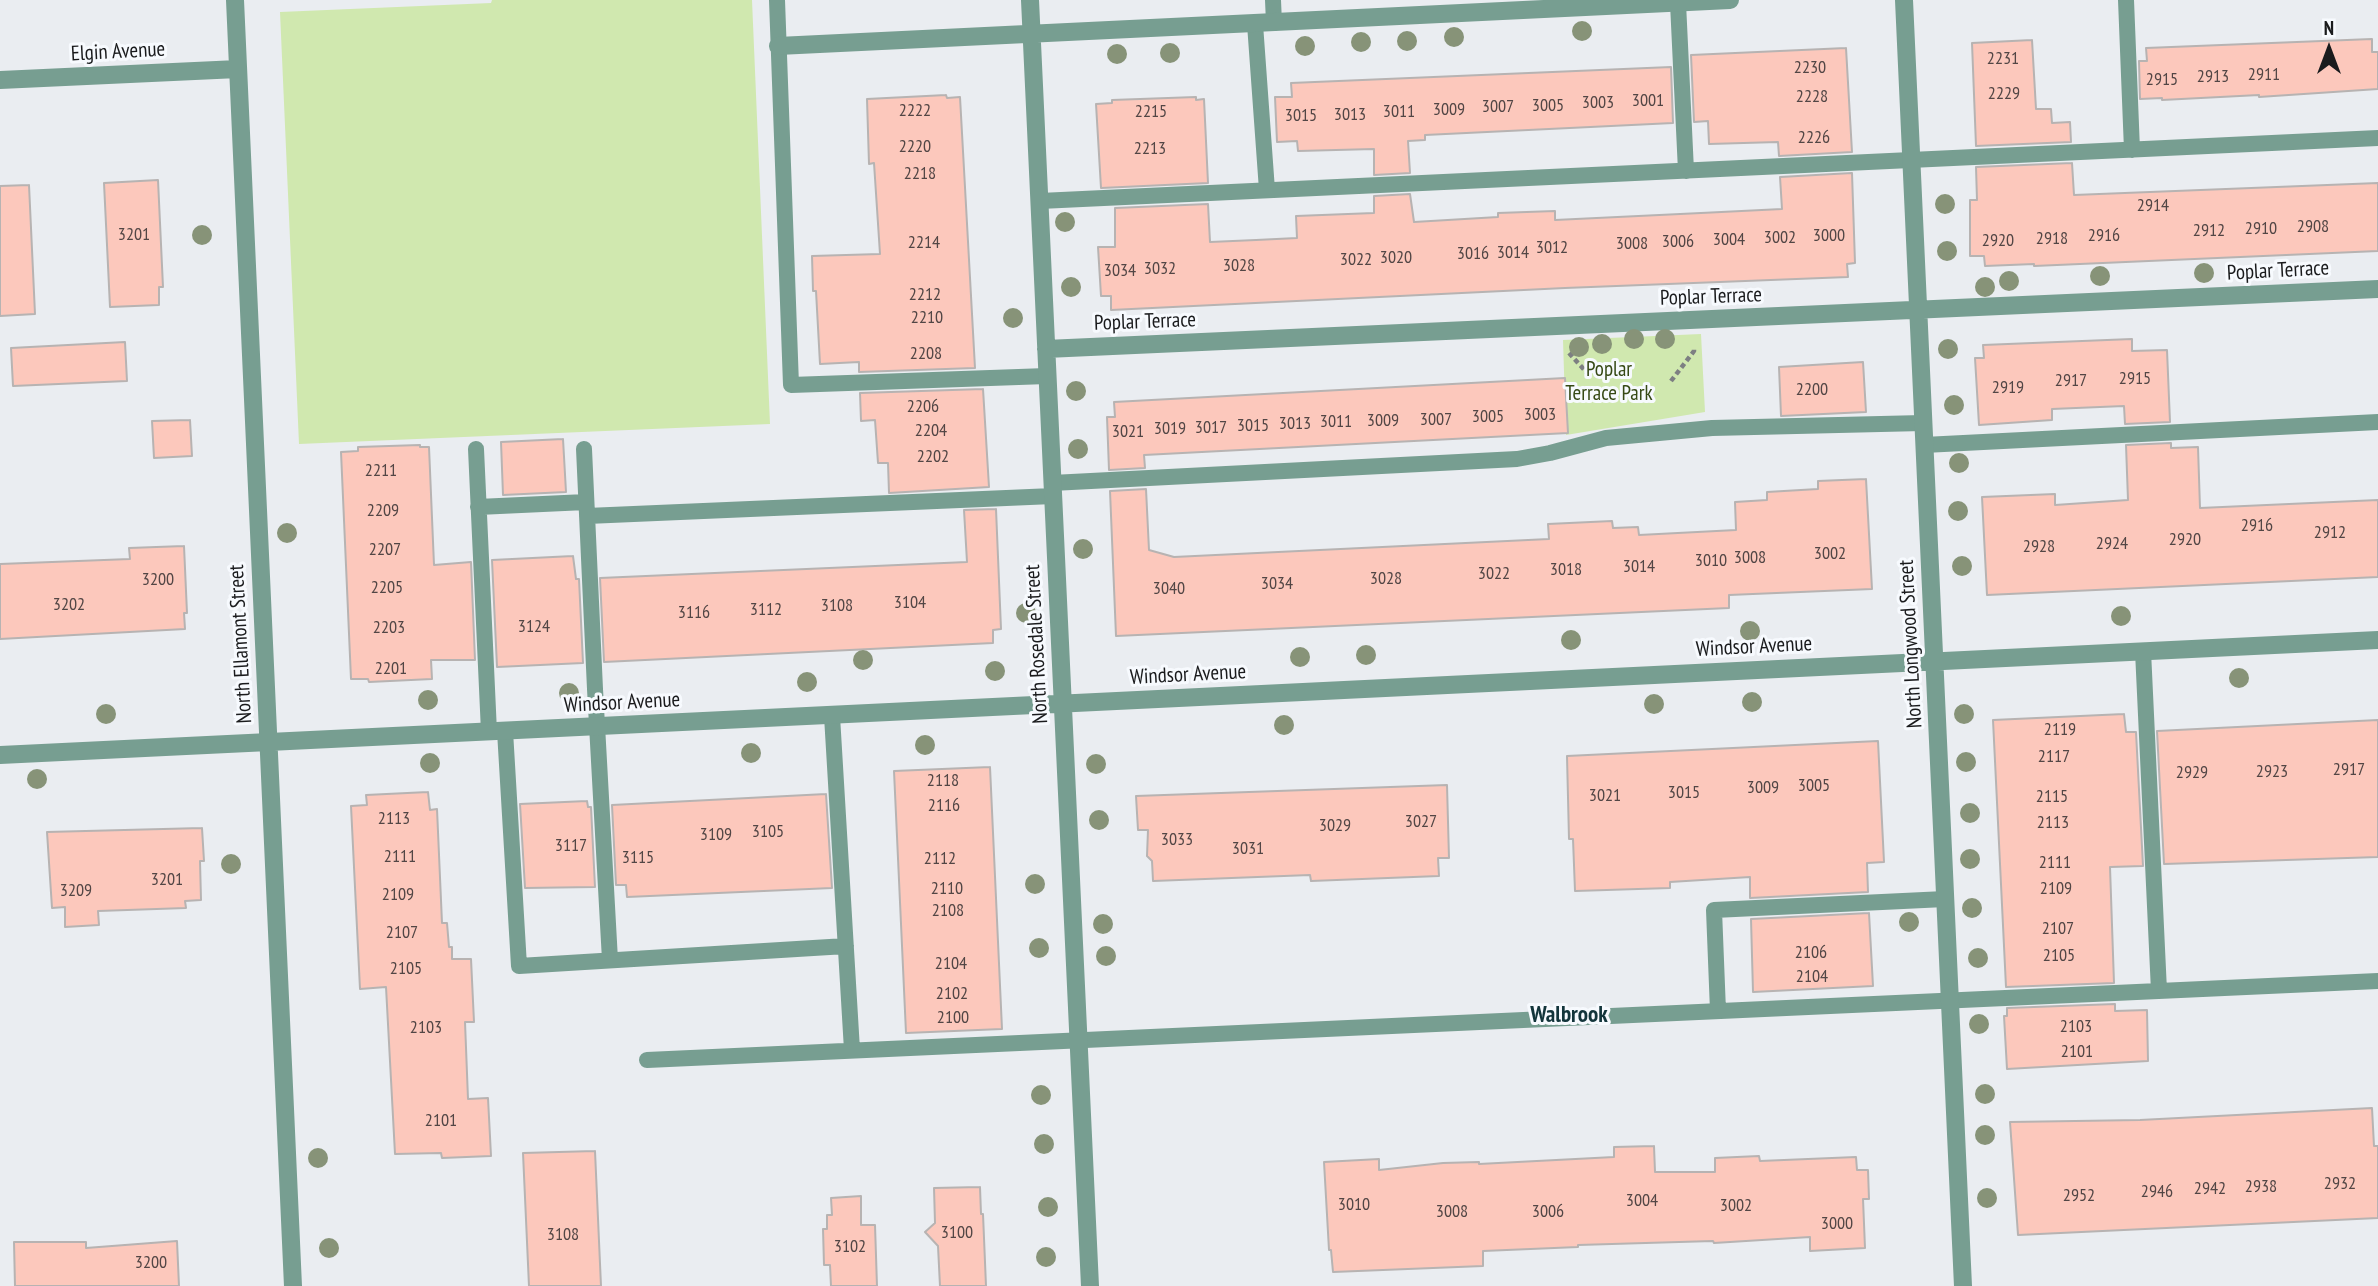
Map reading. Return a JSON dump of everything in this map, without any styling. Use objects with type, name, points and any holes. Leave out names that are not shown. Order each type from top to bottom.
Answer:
[{"type":"street","name":"North Ellamont Street","points":[[235,0],[293,1286]]},
{"type":"street","name":"North Rosedale Street","points":[[1030,0],[1090,1286]]},
{"type":"street","points":[[778,46],[1730,0]]},
{"type":"street","name":"North Longwood Street","points":[[1904,0],[1962,1286]]},
{"type":"street","name":"Elgin Avenue","points":[[0,80],[238,69]]},
{"type":"street","name":"Poplar Terrace","points":[[1046,349],[2378,289]]},
{"type":"street","name":"Windsor Avenue","points":[[0,755],[2378,640]]},
{"type":"lane","points":[[777,0],[791,385],[1047,376]]},
{"type":"lane","points":[[1273,0],[1274,23]]},
{"type":"lane","points":[[2126,0],[2132,150]]},
{"type":"lane","points":[[1678,3],[1686,171]]},
{"type":"lane","points":[[1255,24],[1267,190]]},
{"type":"lane","points":[[1040,201],[2378,138]]},
{"type":"lane","points":[[1924,445],[2378,422]]},
{"type":"lane","points":[[478,507],[587,509],[1053,489],[1517,459],[1606,438],[1712,428],[1923,423]]},
{"type":"lane","points":[[476,449],[478,507],[519,966],[846,946]]},
{"type":"lane","points":[[584,449],[610,960]]},
{"type":"lane","points":[[2143,651],[2159,991]]},
{"type":"lane","points":[[832,716],[852,1050]]},
{"type":"lane","points":[[1718,1011],[1714,910],[1945,899]]},
{"type":"lane","points":[[647,1060],[2378,981]]},
{"type":"path","points":[[1671,381],[1694,351],[1694,344]]},
{"type":"path","points":[[1566,350],[1588,374]]},
{"type":"green space","points":[[492,0],[752,0],[770,424],[299,444],[280,12],[491,3]]},
{"type":"green space","name":"Poplar Terrace Park","points":[[1701,334],[1705,412],[1566,435],[1563,340]]},
{"type":"building","points":[[2372,39],[2372,52],[2378,52],[2378,89],[2259,97],[2140,99],[2139,61],[2147,61],[2146,48]]},
{"type":"building","points":[[2032,40],[2036,109],[2051,109],[2052,123],[2070,122],[2071,142],[1976,146],[1972,43]]},
{"type":"building","points":[[1846,48],[1852,152],[1779,156],[1778,142],[1709,144],[1708,121],[1694,122],[1691,55]]},
{"type":"building","points":[[1671,67],[1673,123],[1425,135],[1425,140],[1408,141],[1410,173],[1374,175],[1374,149],[1298,151],[1297,141],[1277,142],[1275,97],[1292,97],[1291,83]]},
{"type":"building","points":[[946,95],[947,98],[960,97],[975,368],[859,372],[859,362],[820,364],[812,256],[880,254],[874,163],[869,164],[867,99]]},
{"type":"building","points":[[1196,97],[1196,100],[1204,99],[1208,183],[1101,188],[1096,104],[1112,103],[1112,100]]},
{"type":"building","points":[[2072,163],[2074,195],[2378,183],[2378,251],[2034,266],[1985,266],[1984,256],[1970,256],[1970,200],[1977,200],[1976,167]]},
{"type":"building","points":[[1852,173],[1855,263],[1847,264],[1848,277],[1111,310],[1111,296],[1101,296],[1098,247],[1115,247],[1115,208],[1208,204],[1210,242],[1256,240],[1297,238],[1296,216],[1374,213],[1374,196],[1410,194],[1414,222],[1498,217],[1498,213],[1555,211],[1555,220],[1701,213],[1782,209],[1780,177]]},
{"type":"building","points":[[158,180],[163,287],[159,287],[159,305],[110,307],[104,183]]},
{"type":"building","points":[[29,185],[35,314],[0,316],[0,186]]},
{"type":"building","points":[[2132,339],[2132,351],[2167,350],[2170,422],[2125,424],[2124,406],[2052,409],[2052,420],[1979,425],[1975,358],[1984,358],[1983,345]]},
{"type":"building","points":[[125,342],[127,381],[13,386],[11,348]]},
{"type":"building","points":[[1863,362],[1866,412],[1781,416],[1779,367]]},
{"type":"building","points":[[1565,378],[1568,433],[1144,455],[1145,468],[1109,470],[1107,417],[1115,417],[1114,402]]},
{"type":"building","points":[[983,389],[989,487],[889,493],[888,463],[878,463],[875,420],[861,421],[860,393]]},
{"type":"building","points":[[190,420],[192,456],[154,458],[152,421]]},
{"type":"building","points":[[563,439],[566,492],[503,495],[501,442]]},
{"type":"building","points":[[2171,443],[2171,448],[2198,447],[2200,508],[2378,500],[2378,577],[1987,595],[1982,497],[2055,494],[2055,505],[2128,500],[2126,445]]},
{"type":"building","points":[[358,447],[429,447],[434,565],[471,562],[475,660],[431,660],[432,679],[369,682],[368,679],[351,679],[341,452],[358,451]]},
{"type":"building","points":[[1866,479],[1872,589],[1729,595],[1729,608],[1116,636],[1110,491],[1146,489],[1149,550],[1174,557],[1549,539],[1548,524],[1612,521],[1613,528],[1638,527],[1639,535],[1736,530],[1735,502],[1767,500],[1767,492],[1818,489],[1818,481]]},
{"type":"building","points":[[996,509],[1001,629],[993,630],[993,643],[604,662],[600,578],[967,562],[964,510]]},
{"type":"building","points":[[184,546],[187,613],[184,613],[185,629],[0,639],[0,564],[130,559],[129,548]]},
{"type":"building","points":[[573,556],[576,579],[579,579],[583,663],[497,667],[492,560]]},
{"type":"building","points":[[2124,714],[2126,732],[2136,732],[2143,866],[2110,867],[2114,983],[2006,987],[1993,720]]},
{"type":"building","points":[[2378,720],[2378,857],[2164,864],[2157,731]]},
{"type":"building","points":[[1878,741],[1884,862],[1867,863],[1868,892],[1750,898],[1750,877],[1670,882],[1670,888],[1575,891],[1573,839],[1569,839],[1567,756]]},
{"type":"building","points":[[990,767],[1002,1029],[906,1033],[894,771]]},
{"type":"building","points":[[1447,785],[1449,858],[1438,858],[1439,876],[1311,881],[1310,875],[1153,881],[1152,861],[1147,856],[1148,830],[1138,830],[1136,796]]},
{"type":"building","points":[[428,792],[430,810],[437,809],[442,923],[447,923],[452,959],[471,959],[474,1022],[465,1022],[468,1099],[488,1098],[491,1156],[442,1158],[441,1153],[395,1154],[386,987],[360,989],[351,806],[367,805],[366,795]]},
{"type":"building","points":[[826,794],[832,888],[627,897],[626,885],[616,885],[612,805]]},
{"type":"building","points":[[587,801],[588,807],[591,807],[595,887],[525,888],[520,804]]},
{"type":"building","points":[[202,828],[204,861],[200,861],[201,900],[185,901],[186,908],[98,911],[99,925],[65,927],[65,907],[52,908],[47,832]]},
{"type":"building","points":[[1869,913],[1873,986],[1753,992],[1751,919]]},
{"type":"building","points":[[2115,1004],[2115,1011],[2147,1010],[2148,1061],[2007,1069],[2004,1016],[2007,1016],[2007,1008]]},
{"type":"building","points":[[2372,1108],[2374,1146],[2378,1146],[2378,1218],[2018,1235],[2010,1122],[2140,1120]]},
{"type":"building","points":[[1654,1146],[1655,1172],[1715,1172],[1715,1158],[1759,1156],[1760,1161],[1856,1157],[1857,1170],[1868,1170],[1869,1199],[1863,1199],[1865,1248],[1810,1251],[1810,1237],[1714,1243],[1578,1245],[1483,1251],[1483,1266],[1333,1272],[1329,1250],[1324,1162],[1379,1159],[1379,1170],[1443,1163],[1479,1164],[1614,1157],[1614,1147]]},
{"type":"building","points":[[595,1151],[601,1286],[529,1286],[523,1153]]},
{"type":"building","points":[[980,1187],[986,1286],[940,1286],[938,1246],[925,1232],[935,1223],[934,1188]]},
{"type":"building","points":[[861,1196],[861,1225],[875,1225],[877,1286],[831,1286],[830,1265],[824,1265],[823,1229],[827,1229],[827,1215],[832,1215],[831,1198]]},
{"type":"building","points":[[177,1241],[179,1286],[15,1286],[14,1242],[86,1242],[86,1248]]},
{"type":"district","name":"Walbrook","points":[[1569,1015]]}]
